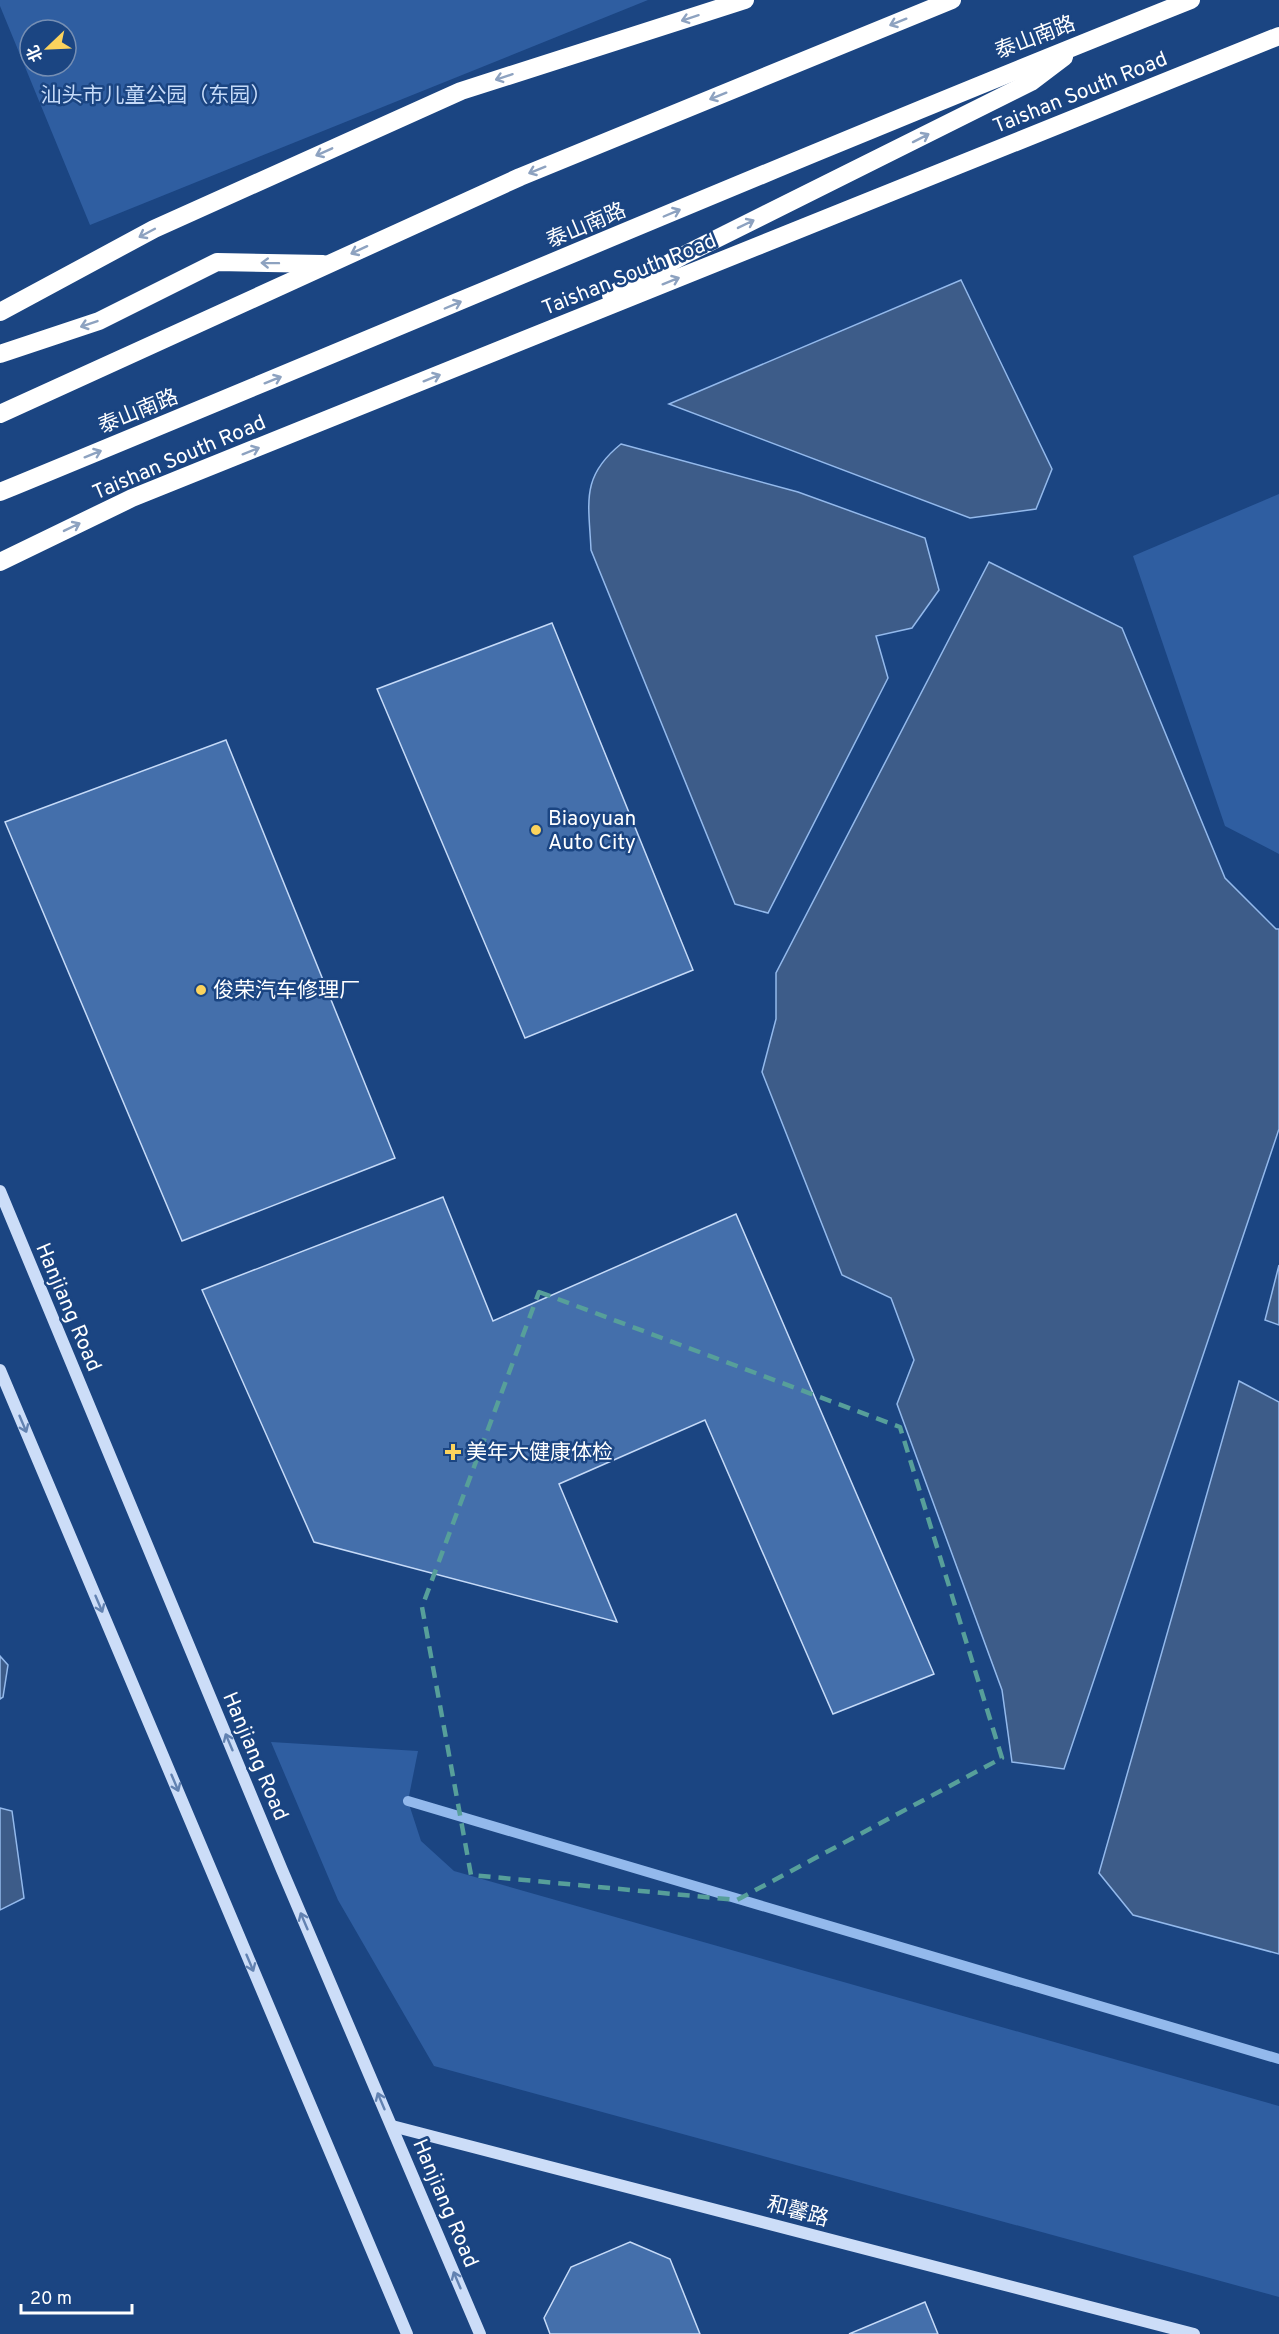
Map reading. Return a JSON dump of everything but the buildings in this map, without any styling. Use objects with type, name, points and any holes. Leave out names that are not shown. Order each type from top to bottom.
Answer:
[{"type":"highway","points":[[0,312],[154,229],[461,91],[745,0]]},
{"type":"highway","points":[[0,414],[520,177],[952,0]]},
{"type":"highway","name":"泰山南路","points":[[0,492],[986,81],[1191,0]]},
{"type":"highway","name":"Taishan South Road","points":[[0,562],[132,498],[1279,36]]},
{"type":"highway","points":[[547,332],[682,256],[1030,82],[1083,43]]},
{"type":"highway","points":[[0,354],[99,321],[217,261],[328,264]]},
{"type":"street","points":[[0,572],[34,546]]},
{"type":"street","name":"Hanjiang Road","points":[[0,1191],[278,1859],[480,2334]]},
{"type":"street","points":[[0,1370],[407,2334]]},
{"type":"street","name":"和馨路","points":[[392,2126],[1194,2334]]},
{"type":"highlighted area","points":[[539,1292],[900,1427],[1002,1758],[737,1900],[471,1875],[422,1607]]},
{"type":"green space","name":"汕头市儿童公园（东园）","points":[[0,0],[648,0],[90,225],[30,78],[78,78],[78,18],[18,18],[18,50],[0,6]]},
{"type":"green space","points":[[1279,494],[1279,854],[1225,826],[1133,556]]},
{"type":"green space","points":[[271,1742],[418,1751],[408,1801],[421,1841],[454,1871],[1279,2106],[1279,2297],[434,2066],[338,1900]]},
{"type":"shaded area","points":[[961,280],[1052,469],[1036,509],[970,518],[669,404]]},
{"type":"shaded area","points":[[621,444],[798,492],[925,538],[939,590],[912,628],[876,636],[888,678],[768,913],[735,904],[591,550],[589,505],[593,480],[608,456]]},
{"type":"shaded area","points":[[989,562],[1122,628],[1225,878],[1276,929],[1279,929],[1279,1129],[1064,1769],[1012,1762],[1002,1690],[897,1404],[914,1360],[891,1298],[842,1275],[762,1072],[776,1019],[776,973]]},
{"type":"shaded area","points":[[1279,1265],[1279,1325],[1265,1320]]},
{"type":"shaded area","points":[[1239,1381],[1279,1402],[1279,1954],[1133,1915],[1099,1873]]},
{"type":"shaded area","points":[[0,1656],[8,1665],[3,1697],[0,1699]]},
{"type":"shaded area","points":[[0,1808],[12,1811],[24,1898],[0,1910]]},
{"type":"waterway","points":[[408,1801],[1279,2059]]},
{"type":"place","name":"Biaoyuan Auto City","points":[[536,830]]},
{"type":"place","name":"俊荣汽车修理厂","points":[[201,990]]},
{"type":"place","name":"美年大健康体检","points":[[453,1452]]}]
